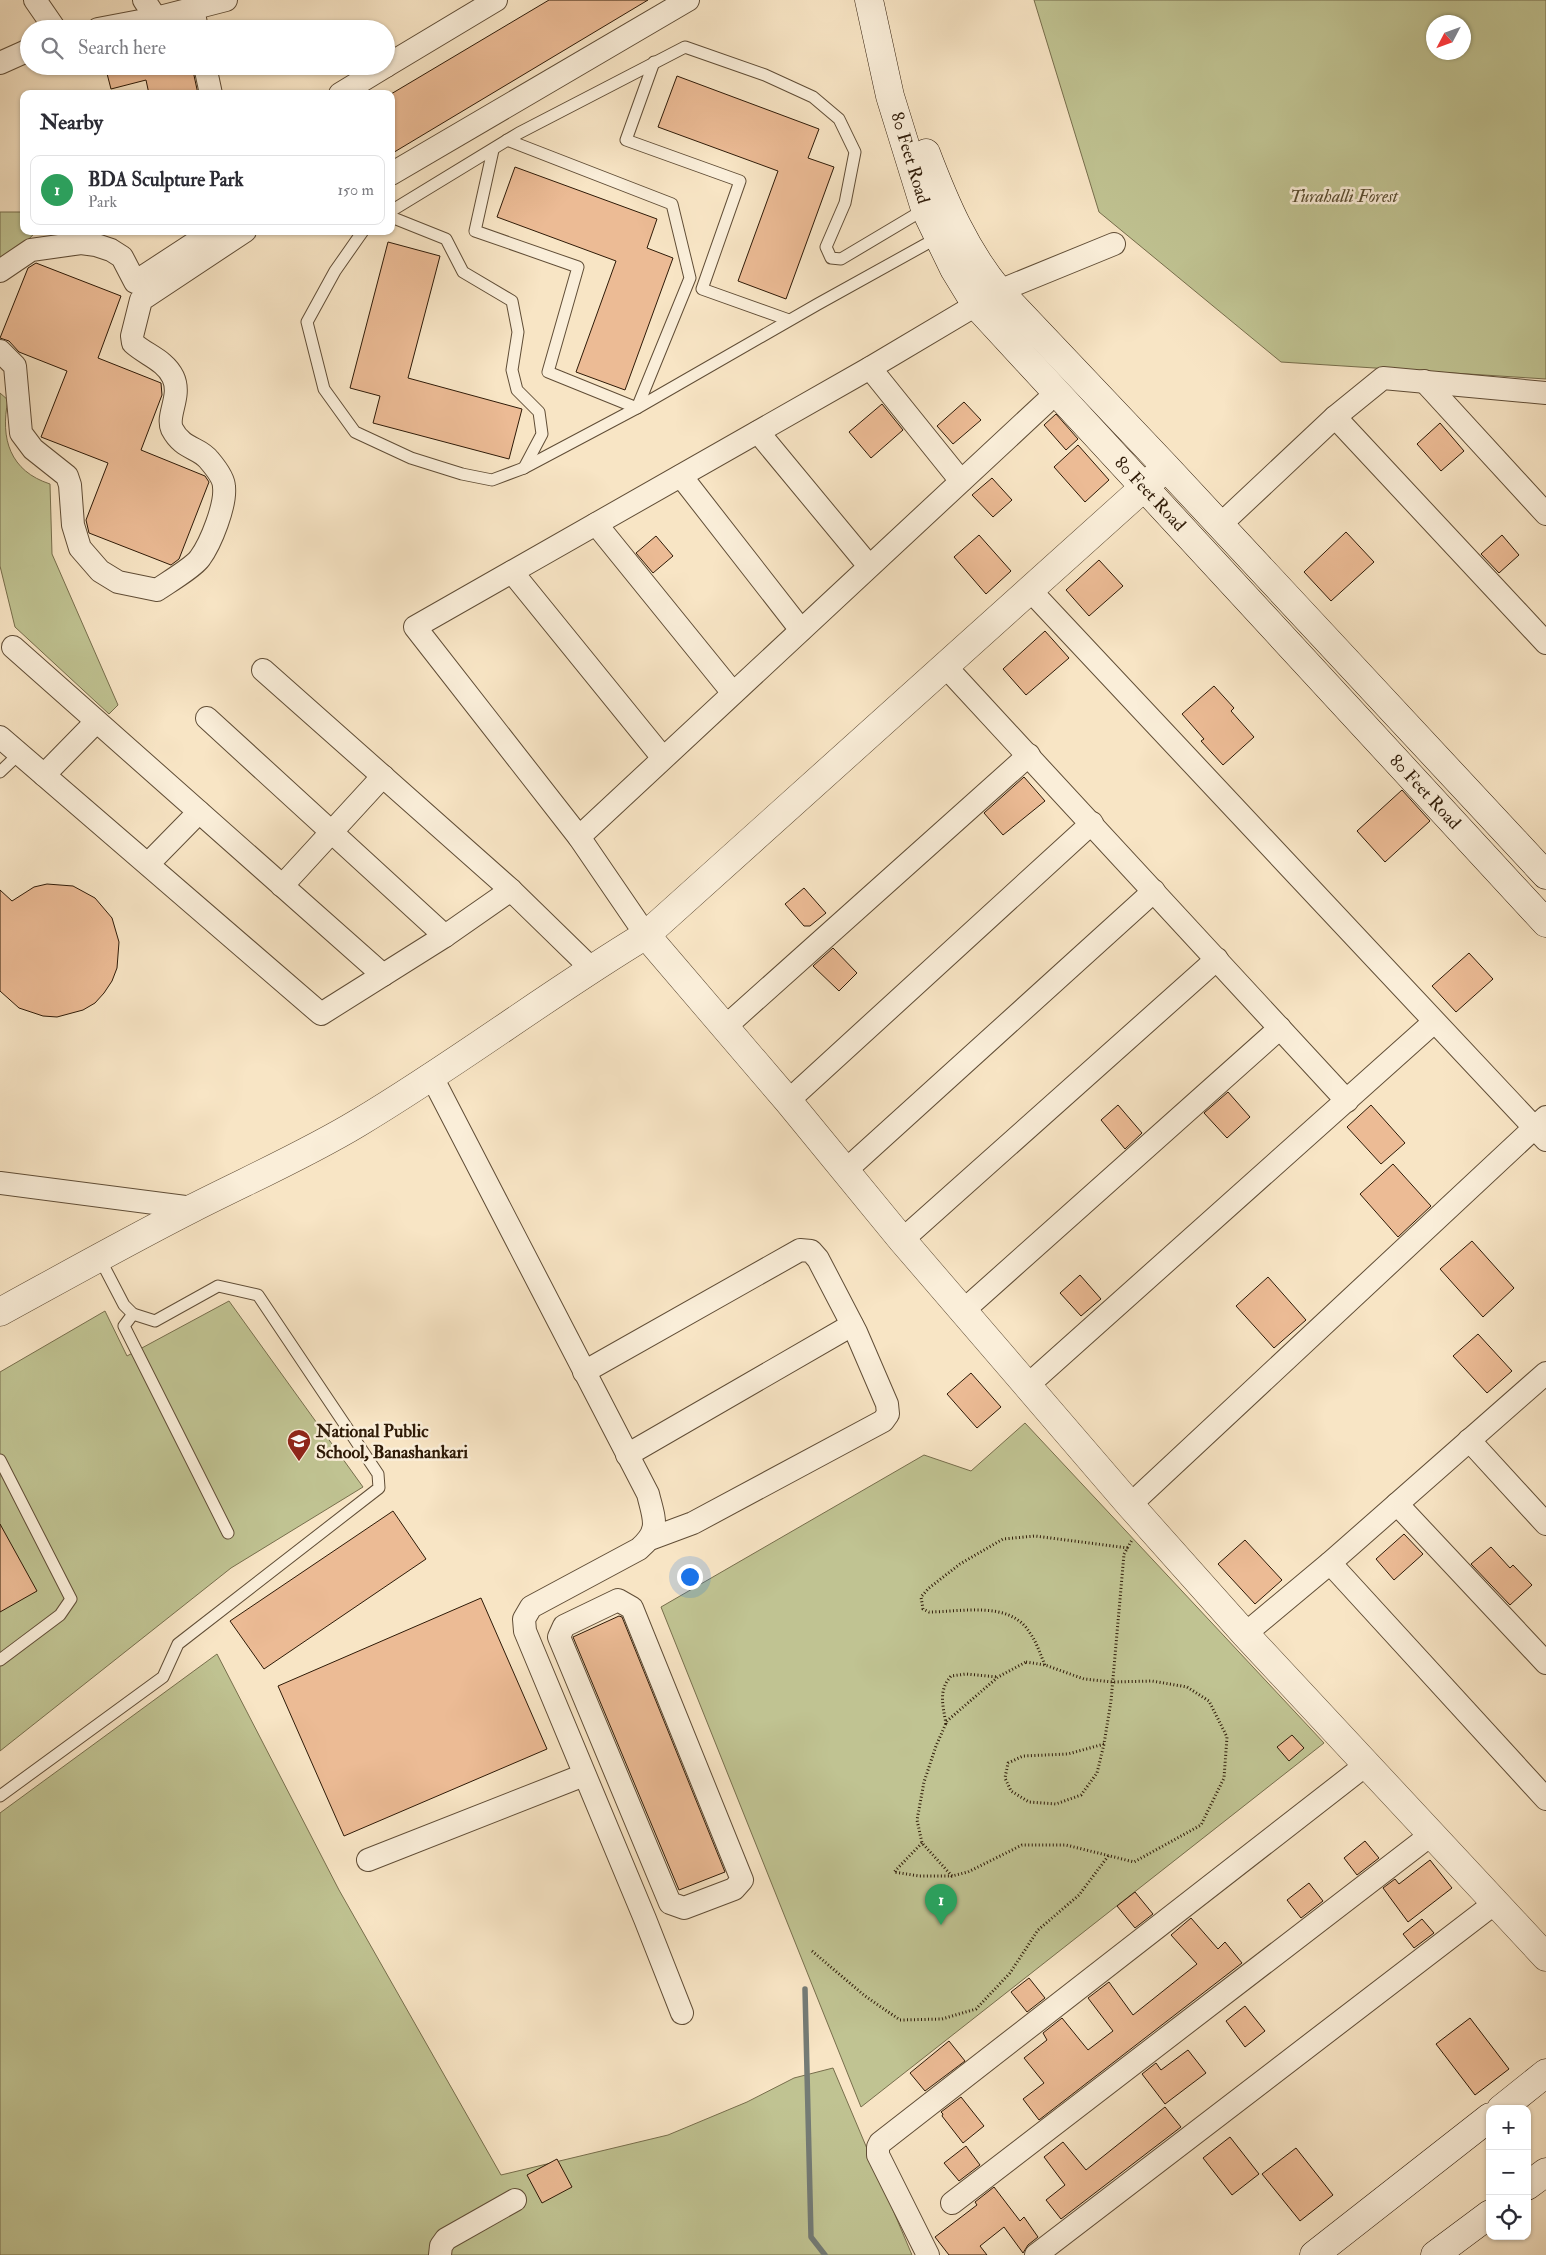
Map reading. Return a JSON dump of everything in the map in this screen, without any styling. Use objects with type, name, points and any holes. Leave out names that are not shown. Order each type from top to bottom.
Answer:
[{"type":"street","points":[[35,0],[49,20]]},
{"type":"street","points":[[121,20],[150,9],[195,19],[226,0]]},
{"type":"street","points":[[395,61],[496,0]]},
{"type":"street","points":[[395,172],[688,0]]},
{"type":"street","name":"80 Feet Road","points":[[870,0],[890,96],[925,208],[938,238],[976,305],[1546,922]]},
{"type":"street","name":"80 Feet Road","points":[[884,0],[904,92],[945,204],[969,250],[999,292],[1166,467],[1546,876]]},
{"type":"street","points":[[0,63],[20,54]]},
{"type":"street","points":[[207,75],[210,90]]},
{"type":"street","points":[[347,90],[371,75]]},
{"type":"street","points":[[0,351],[15,366],[21,434],[33,449],[67,476],[70,485],[73,525],[80,548],[100,571],[118,582],[156,590],[199,559],[219,519],[223,507],[224,485],[208,458],[182,444],[171,427],[177,392],[173,377],[162,364],[133,343],[132,336],[141,300],[165,273],[208,235]]},
{"type":"street","points":[[0,271],[30,250],[81,243],[111,250],[122,257],[135,282],[165,273],[237,235]]},
{"type":"street","points":[[999,292],[1114,244]]},
{"type":"street","points":[[976,305],[870,368],[415,627],[579,837],[646,935],[788,1101],[902,1240],[1245,1634],[1546,1957]]},
{"type":"street","points":[[870,368],[961,480]]},
{"type":"street","points":[[1220,525],[1335,417],[1383,378],[1424,381],[1542,397]]},
{"type":"street","points":[[1424,381],[1546,514]]},
{"type":"street","points":[[579,837],[1056,393]]},
{"type":"street","points":[[1335,417],[1546,643]]},
{"type":"street","points":[[758,432],[869,566]]},
{"type":"street","points":[[0,1312],[193,1208],[259,1176],[357,1124],[432,1077],[602,962],[646,935],[1166,467]]},
{"type":"street","points":[[681,476],[801,630]]},
{"type":"street","points":[[596,524],[733,693]]},
{"type":"street","points":[[512,572],[663,758]]},
{"type":"street","points":[[1029,589],[1434,1022],[1542,1128],[1137,1512]]},
{"type":"street","points":[[13,647],[383,975]]},
{"type":"street","points":[[946,667],[1092,823],[1346,1101]]},
{"type":"street","points":[[263,670],[511,890],[602,962]]},
{"type":"street","points":[[207,718],[445,936]]},
{"type":"street","points":[[44,775],[96,722]]},
{"type":"street","points":[[0,737],[321,1014],[445,936],[511,890]]},
{"type":"street","points":[[725,1027],[1029,755]]},
{"type":"street","points":[[282,886],[382,776]]},
{"type":"street","points":[[148,864],[199,812]]},
{"type":"street","points":[[788,1101],[1092,823]]},
{"type":"street","points":[[845,1171],[1154,891]]},
{"type":"street","points":[[902,1240],[1217,960]]},
{"type":"street","points":[[1028,1384],[1434,1022]]},
{"type":"street","points":[[964,1310],[1280,1028]]},
{"type":"street","points":[[432,1077],[648,1494],[655,1523],[650,1539]]},
{"type":"street","points":[[0,1183],[193,1208]]},
{"type":"street","points":[[584,1372],[800,1250],[811,1251],[818,1259],[852,1325],[887,1404],[888,1414],[883,1421],[693,1523],[650,1539],[639,1549],[530,1608],[524,1619],[525,1631],[609,1831],[682,2013]]},
{"type":"street","points":[[627,1455],[852,1325]]},
{"type":"street","points":[[1245,1634],[1330,1563],[1546,1373]]},
{"type":"street","points":[[1469,1440],[1546,1524]]},
{"type":"street","points":[[1398,1504],[1546,1663]]},
{"type":"street","points":[[1330,1563],[1546,1799]]},
{"type":"street","points":[[618,1600],[632,1608],[742,1880],[734,1889],[684,1908],[670,1903],[636,1821],[559,1637],[564,1626],[618,1600]]},
{"type":"street","points":[[928,2255],[878,2155],[877,2151],[880,2143],[1367,1764]]},
{"type":"street","points":[[368,1860],[584,1775]]},
{"type":"street","points":[[609,1831],[636,1821]]},
{"type":"street","points":[[952,2203],[1432,1834]]},
{"type":"street","points":[[1036,2255],[1495,1903]]},
{"type":"street","points":[[1506,2105],[1546,2073]]},
{"type":"street","points":[[1314,2255],[1486,2120]]},
{"type":"street","points":[[1531,2183],[1546,2172]]},
{"type":"street","points":[[440,2255],[441,2246],[446,2239],[515,2200]]},
{"type":"street","points":[[1435,2255],[1486,2217]]},
{"type":"lane","points":[[395,209],[507,140],[685,47],[765,75],[813,97],[839,119],[855,152],[844,204],[826,246],[830,258],[841,259],[925,208]]},
{"type":"lane","points":[[654,62],[626,140],[740,181],[702,289],[789,320]]},
{"type":"lane","points":[[507,140],[672,204],[690,278],[637,408]]},
{"type":"lane","points":[[493,150],[475,231],[578,266],[548,372],[637,408]]},
{"type":"lane","points":[[395,220],[446,239],[463,272],[512,301],[518,332],[512,370],[513,377],[517,390],[539,412],[542,434],[524,468]]},
{"type":"lane","points":[[360,235],[335,271],[307,322],[324,389],[355,432],[411,458],[462,474],[492,480],[524,468],[637,408],[789,320],[938,238]]},
{"type":"lane","points":[[0,772],[19,754]]},
{"type":"lane","points":[[0,1796],[163,1677],[178,1644],[379,1488],[378,1474],[258,1296],[218,1286],[155,1321],[133,1314],[124,1305],[100,1258]]},
{"type":"lane","points":[[133,1314],[124,1326],[228,1533]]},
{"type":"lane","points":[[0,1460],[70,1599],[60,1615],[0,1660]]},
{"type":"path","points":[[1104,1744],[1068,1754],[1023,1756],[1008,1763],[1005,1778],[1011,1791],[1029,1802],[1056,1804],[1081,1795],[1097,1773],[1104,1744],[1113,1682],[1124,1554],[1128,1548],[1137,1512]]},
{"type":"path","points":[[1045,1665],[1031,1633],[1012,1615],[994,1611],[929,1612],[923,1609],[921,1597],[929,1588],[960,1564],[1003,1539],[1035,1536],[1128,1548]]},
{"type":"path","points":[[922,1843],[894,1872],[919,1876],[952,1876],[968,1872],[1022,1845],[1066,1845],[1134,1862],[1201,1825],[1224,1778],[1227,1737],[1209,1701],[1187,1687],[1152,1681],[1113,1682],[1084,1679],[1045,1665],[1026,1662],[998,1676],[946,1724],[936,1746],[924,1782],[917,1820],[922,1843],[952,1876]]},
{"type":"path","points":[[946,1724],[942,1698],[944,1685],[951,1676],[966,1674],[998,1676]]},
{"type":"path","points":[[812,1951],[865,1996],[900,2020],[942,2020],[976,2009],[1010,1973],[1038,1930],[1079,1895],[1109,1855]]},
{"type":"green space","name":"Turahalli Forest","points":[[1034,0],[1546,0],[1546,379],[1281,362],[1099,212]]},
{"type":"green space","points":[[0,212],[20,212],[20,235],[33,235],[0,267]]},
{"type":"green space","points":[[0,393],[8,400],[6,428],[11,452],[25,471],[50,484],[52,554],[118,705],[109,714],[15,627],[0,566]]},
{"type":"green space","points":[[229,1301],[363,1487],[231,1568],[0,1751],[0,1372],[105,1311],[127,1356]]},
{"type":"green space","points":[[1025,1423],[1324,1743],[861,2107],[661,1607],[924,1455],[971,1471]]},
{"type":"green space","points":[[217,1654],[339,1890],[501,2175],[668,2135],[747,2102],[794,2078],[833,2068],[912,2255],[0,2255],[0,1813]]},
{"type":"building","points":[[549,0],[648,0],[395,152],[395,92]]},
{"type":"building","points":[[107,75],[194,75],[197,90],[148,90],[146,80],[111,89]]},
{"type":"building","points":[[677,76],[819,129],[808,158],[834,167],[786,299],[738,281],[778,171],[658,127]]},
{"type":"building","points":[[515,167],[657,219],[647,248],[673,258],[625,390],[576,372],[616,261],[497,217]]},
{"type":"building","points":[[388,242],[440,256],[408,378],[522,409],[509,459],[373,423],[380,396],[350,388]]},
{"type":"building","points":[[36,263],[121,296],[98,358],[161,383],[162,395],[141,450],[205,476],[209,482],[179,559],[171,565],[89,533],[86,520],[108,463],[41,437],[67,371],[19,352],[9,341],[0,338],[28,268]]},
{"type":"building","points":[[964,402],[981,420],[953,444],[937,426]]},
{"type":"building","points":[[882,404],[903,430],[871,458],[849,432]]},
{"type":"building","points":[[1056,414],[1078,439],[1066,450],[1044,425]]},
{"type":"building","points":[[1440,423],[1464,451],[1441,471],[1417,444]]},
{"type":"building","points":[[1078,445],[1109,480],[1085,502],[1054,467]]},
{"type":"building","points":[[992,478],[1012,500],[993,517],[972,495]]},
{"type":"building","points":[[1346,532],[1374,562],[1331,601],[1304,572]]},
{"type":"building","points":[[979,535],[1011,571],[986,594],[954,557]]},
{"type":"building","points":[[1502,535],[1519,555],[1499,573],[1481,554]]},
{"type":"building","points":[[656,536],[673,556],[653,573],[636,553]]},
{"type":"building","points":[[1099,560],[1123,586],[1089,616],[1066,590]]},
{"type":"building","points":[[1045,631],[1069,658],[1026,695],[1003,669]]},
{"type":"building","points":[[1214,686],[1234,708],[1231,711],[1254,737],[1223,765],[1201,741],[1204,739],[1182,714]]},
{"type":"building","points":[[1024,777],[1045,801],[1003,835],[984,813]]},
{"type":"building","points":[[1402,790],[1430,821],[1385,862],[1357,831]]},
{"type":"building","points":[[47,884],[73,886],[95,898],[112,918],[119,942],[117,968],[112,981],[104,993],[95,1003],[83,1010],[57,1017],[43,1016],[19,1008],[0,991],[0,890],[12,901],[34,887]]},
{"type":"building","points":[[804,888],[826,913],[810,926],[804,926],[785,904]]},
{"type":"building","points":[[833,948],[857,973],[839,991],[813,966]]},
{"type":"building","points":[[1469,953],[1493,979],[1456,1012],[1432,986]]},
{"type":"building","points":[[1228,1092],[1250,1117],[1227,1138],[1204,1113]]},
{"type":"building","points":[[1118,1105],[1142,1133],[1125,1149],[1101,1120]]},
{"type":"building","points":[[1371,1105],[1405,1143],[1381,1164],[1347,1127]]},
{"type":"building","points":[[1393,1164],[1431,1206],[1398,1237],[1360,1194]]},
{"type":"building","points":[[1472,1241],[1514,1288],[1483,1317],[1440,1269]]},
{"type":"building","points":[[1080,1275],[1101,1299],[1081,1316],[1060,1293]]},
{"type":"building","points":[[1268,1277],[1306,1320],[1274,1348],[1236,1306]]},
{"type":"building","points":[[1478,1334],[1512,1371],[1487,1393],[1453,1356]]},
{"type":"building","points":[[971,1373],[1001,1407],[977,1428],[947,1394]]},
{"type":"building","points":[[393,1511],[426,1559],[264,1669],[230,1621]]},
{"type":"building","points":[[0,1524],[37,1591],[0,1612]]},
{"type":"building","points":[[1404,1534],[1423,1554],[1394,1580],[1376,1559]]},
{"type":"building","points":[[1245,1540],[1282,1580],[1255,1604],[1218,1564]]},
{"type":"building","points":[[1491,1547],[1510,1568],[1513,1565],[1532,1585],[1510,1605],[1471,1564]]},
{"type":"building","points":[[481,1598],[547,1749],[344,1836],[278,1686]]},
{"type":"building","points":[[619,1616],[622,1617],[725,1872],[679,1890],[573,1637]]},
{"type":"building","points":[[1292,1735],[1304,1748],[1289,1761],[1277,1747]]},
{"type":"building","points":[[1365,1841],[1379,1858],[1357,1875],[1344,1858]]},
{"type":"building","points":[[1430,1860],[1452,1888],[1408,1922],[1383,1888],[1395,1879],[1399,1884]]},
{"type":"building","points":[[1309,1883],[1323,1901],[1301,1918],[1287,1900]]},
{"type":"building","points":[[1135,1892],[1153,1914],[1135,1928],[1117,1906]]},
{"type":"building","points":[[1191,1918],[1218,1949],[1225,1942],[1242,1963],[1039,2120],[1023,2099],[1044,2083],[1024,2058],[1047,2040],[1043,2033],[1062,2018],[1088,2050],[1113,2031],[1088,1998],[1109,1982],[1133,2015],[1197,1964],[1171,1935]]},
{"type":"building","points":[[1422,1919],[1434,1933],[1414,1948],[1403,1934]]},
{"type":"building","points":[[1029,1978],[1045,1998],[1027,2012],[1011,1992]]},
{"type":"building","points":[[1245,2006],[1265,2031],[1245,2047],[1226,2021]]},
{"type":"building","points":[[1470,2018],[1509,2069],[1475,2095],[1436,2044]]},
{"type":"building","points":[[949,2041],[965,2061],[925,2091],[910,2073]]},
{"type":"building","points":[[1188,2050],[1206,2073],[1165,2104],[1142,2074],[1156,2063],[1161,2070]]},
{"type":"building","points":[[961,2097],[984,2126],[963,2143],[941,2112]]},
{"type":"building","points":[[1165,2107],[1181,2127],[1061,2219],[1046,2200],[1065,2185],[1044,2157],[1063,2142],[1086,2170]]},
{"type":"building","points":[[1230,2137],[1259,2174],[1232,2195],[1203,2158]]},
{"type":"building","points":[[966,2146],[980,2165],[959,2181],[944,2163]]},
{"type":"building","points":[[1296,2148],[1333,2195],[1300,2221],[1262,2174]]},
{"type":"building","points":[[557,2159],[572,2187],[542,2203],[527,2175]]},
{"type":"building","points":[[994,2187],[1020,2221],[1024,2217],[1038,2237],[1028,2245],[1023,2253],[1004,2227],[980,2246],[987,2255],[949,2255],[935,2237],[977,2205],[975,2202]]},
{"type":"waterway","points":[[805,1989],[811,2237],[825,2255]]},
{"type":"place","name":"National Public School, Banashankari","points":[[299,1462]]},
{"type":"place","name":"BDA Sculpture Park","points":[[941,1925]]}]
